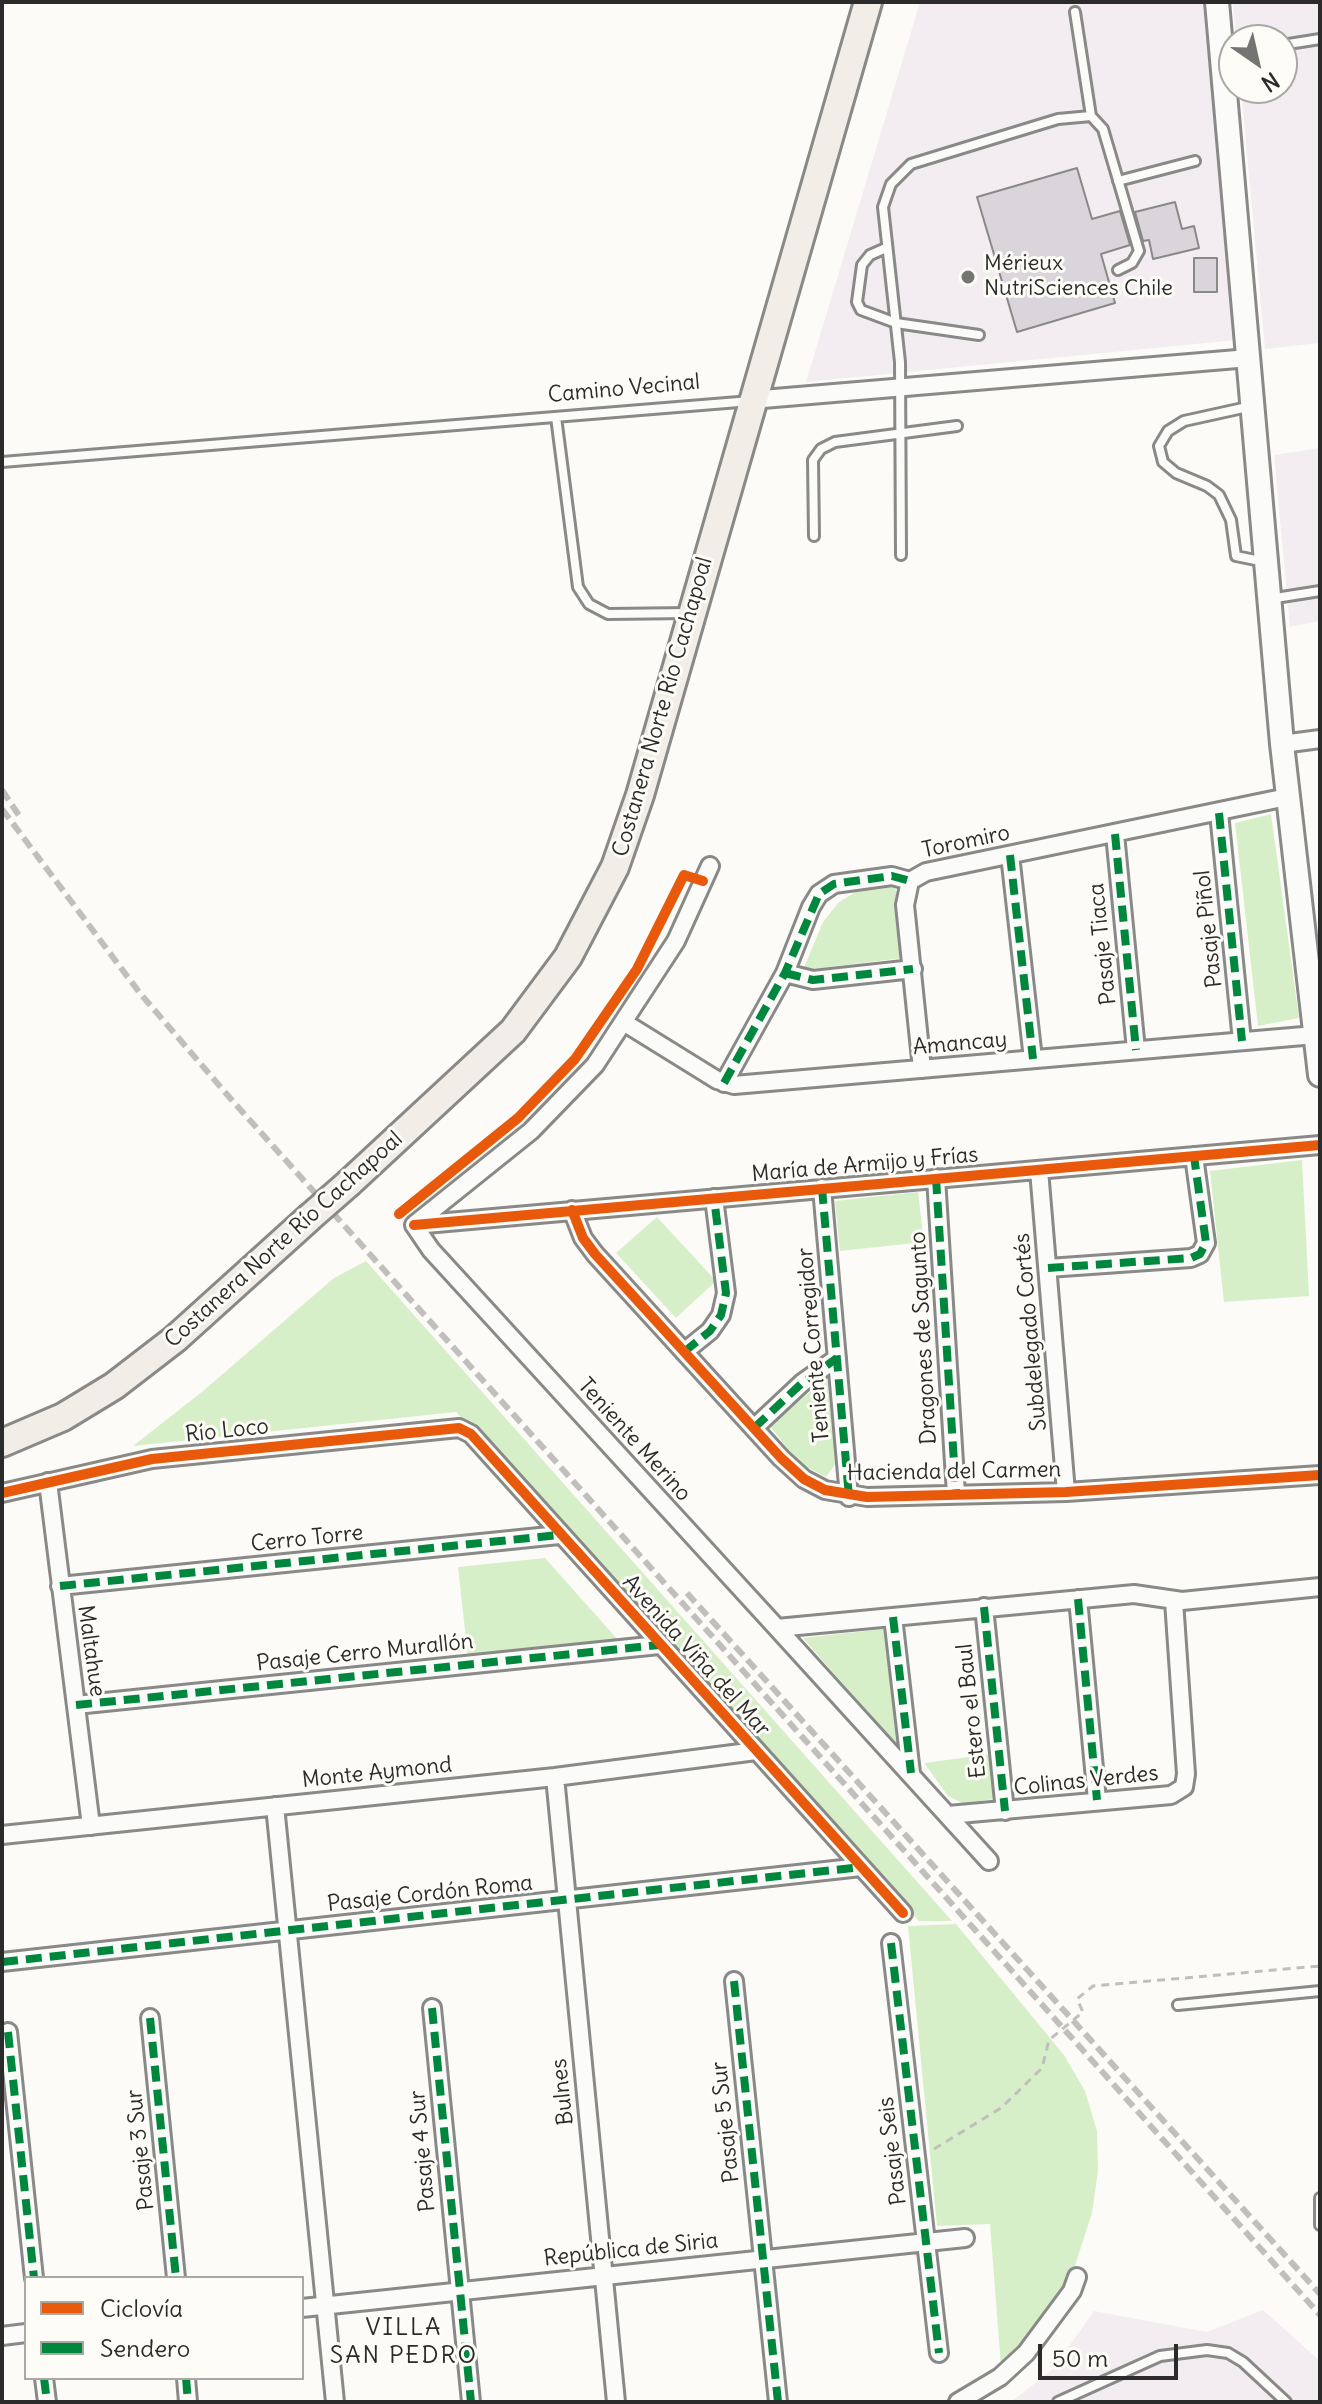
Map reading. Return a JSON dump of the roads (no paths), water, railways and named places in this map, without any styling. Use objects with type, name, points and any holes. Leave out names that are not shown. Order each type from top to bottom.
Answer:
[{"type":"main road","name":"Costanera Norte Río Cachapoal","points":[[2,1443],[63,1417],[114,1386],[175,1339],[513,1031],[551,983],[585,929],[627,835],[868,2]]},
{"type":"main road","points":[[1217,2],[1222,24]]},
{"type":"main road","points":[[1232,104],[1268,599],[1287,797],[1312,948],[1315,1035],[1320,1075]]},
{"type":"street","name":"Camino Vecinal","points":[[751,400],[1249,358]]},
{"type":"street","points":[[1282,744],[1320,739]]},
{"type":"street","name":"Toromiro","points":[[724,1083],[785,973],[819,894],[834,884],[892,876],[910,881],[926,872],[1287,797]]},
{"type":"street","name":"Pasaje Piñol","points":[[1219,813],[1242,1041]]},
{"type":"street","name":"Pasaje Tiaca","points":[[1115,834],[1136,1050]]},
{"type":"street","points":[[1010,855],[1033,1059]]},
{"type":"street","points":[[414,1225],[559,1105],[595,1065],[676,941],[710,866]]},
{"type":"street","points":[[910,881],[905,905],[922,1069]]},
{"type":"street","points":[[785,973],[813,980],[913,969]]},
{"type":"street","points":[[625,1023],[724,1083]]},
{"type":"street","name":"Amancay","points":[[724,1083],[744,1085],[1315,1035]]},
{"type":"street","name":"María de Armijo y Frías","points":[[414,1225],[1320,1145]]},
{"type":"street","points":[[1048,1268],[1191,1258],[1200,1254],[1206,1243],[1194,1156]]},
{"type":"street","name":"Subdelegado Cortés","points":[[1039,1170],[1066,1492]]},
{"type":"street","name":"Dragones de Sagunto","points":[[936,1178],[956,1494]]},
{"type":"street","name":"Teniente Corregidor","points":[[822,1188],[849,1497]]},
{"type":"street","points":[[684,1352],[710,1331],[721,1315],[726,1293],[714,1198]]},
{"type":"street","name":"Hacienda del Carmen","points":[[572,1210],[589,1246],[754,1428],[804,1479],[849,1497],[1066,1492],[1320,1475]]},
{"type":"street","name":"Teniente Merino","points":[[414,1225],[441,1262],[989,1861]]},
{"type":"street","points":[[754,1428],[802,1383],[837,1358]]},
{"type":"street","name":"Río Loco","points":[[2,1493],[152,1459],[459,1428]]},
{"type":"street","name":"Avenida Viña del Mar","points":[[459,1428],[471,1434],[903,1913]]},
{"type":"street","name":"Maltahue","points":[[48,1482],[91,1826]]},
{"type":"street","name":"Cerro Torre","points":[[60,1586],[559,1535]]},
{"type":"street","points":[[777,1628],[1078,1599],[1145,1594],[1174,1601],[1320,1587]]},
{"type":"street","points":[[1078,1599],[1097,1800]]},
{"type":"street","name":"Colinas Verdes","points":[[948,1815],[1171,1795],[1184,1787],[1186,1774],[1174,1601]]},
{"type":"street","name":"Estero el Baul","points":[[984,1607],[1005,1811]]},
{"type":"street","points":[[893,1617],[911,1773]]},
{"type":"street","name":"Pasaje Cerro Murallón","points":[[76,1705],[659,1645]]},
{"type":"street","name":"Monte Aymond","points":[[2,1835],[555,1777],[756,1751]]},
{"type":"street","name":"Bulnes","points":[[555,1777],[616,2402]]},
{"type":"street","points":[[275,1806],[290,1931],[335,2402]]},
{"type":"street","name":"Pasaje Cordón Roma","points":[[2,1962],[567,1902],[861,1867]]},
{"type":"street","name":"Pasaje Seis","points":[[891,1943],[939,2353]]},
{"type":"street","name":"Pasaje 5 Sur","points":[[734,1981],[778,2402]]},
{"type":"street","name":"Pasaje 4 Sur","points":[[432,2008],[471,2402]]},
{"type":"street","name":"Pasaje 3 Sur","points":[[150,2018],[176,2276]]},
{"type":"street","points":[[8,2032],[34,2276]]},
{"type":"street","name":"República de Siria","points":[[304,2308],[459,2289],[965,2238]]},
{"type":"street","points":[[958,2402],[1000,2377],[1026,2353],[1072,2291],[1077,2277]]},
{"type":"street","points":[[2,2336],[24,2333]]},
{"type":"street","points":[[44,2380],[47,2402]]},
{"type":"street","points":[[186,2380],[188,2402]]},
{"type":"lane","points":[[1075,12],[1091,116],[1103,129],[1139,251],[1132,263],[1118,270]]},
{"type":"lane","points":[[1298,42],[1320,39]]},
{"type":"lane","points":[[901,555],[901,387],[883,207],[891,184],[911,164],[1058,119],[1091,116]]},
{"type":"lane","points":[[1118,181],[1195,161]]},
{"type":"lane","points":[[886,248],[865,259],[857,302],[866,314],[896,323],[979,335]]},
{"type":"lane","name":"Camino Vecinal","points":[[2,462],[751,400]]},
{"type":"lane","points":[[1252,405],[1184,421],[1168,431],[1159,446],[1163,462],[1176,473],[1207,486],[1219,495],[1231,520],[1236,556],[1265,562]]},
{"type":"lane","points":[[556,417],[578,587],[589,604],[608,614],[691,612]]},
{"type":"lane","points":[[814,536],[813,460],[821,449],[835,442],[957,426]]},
{"type":"lane","points":[[1268,599],[1320,591]]},
{"type":"lane","points":[[1178,2005],[1320,1991]]},
{"type":"lane","points":[[1320,2198],[1320,2225]]},
{"type":"lane","points":[[1058,2402],[1160,2356],[1207,2350],[1228,2353],[1243,2362],[1286,2402]]},
{"type":"railway","points":[[2,790],[20,817]]},
{"type":"railway","points":[[2,809],[139,992],[230,1098],[1320,2315]]},
{"type":"railway","points":[[687,1593],[1320,2294]]},
{"type":"place","name":"Mérieux NutriSciences Chile","points":[[968,277]]},
{"type":"district","name":"VILLA SAN PEDRO","points":[[404,2342]]}]
